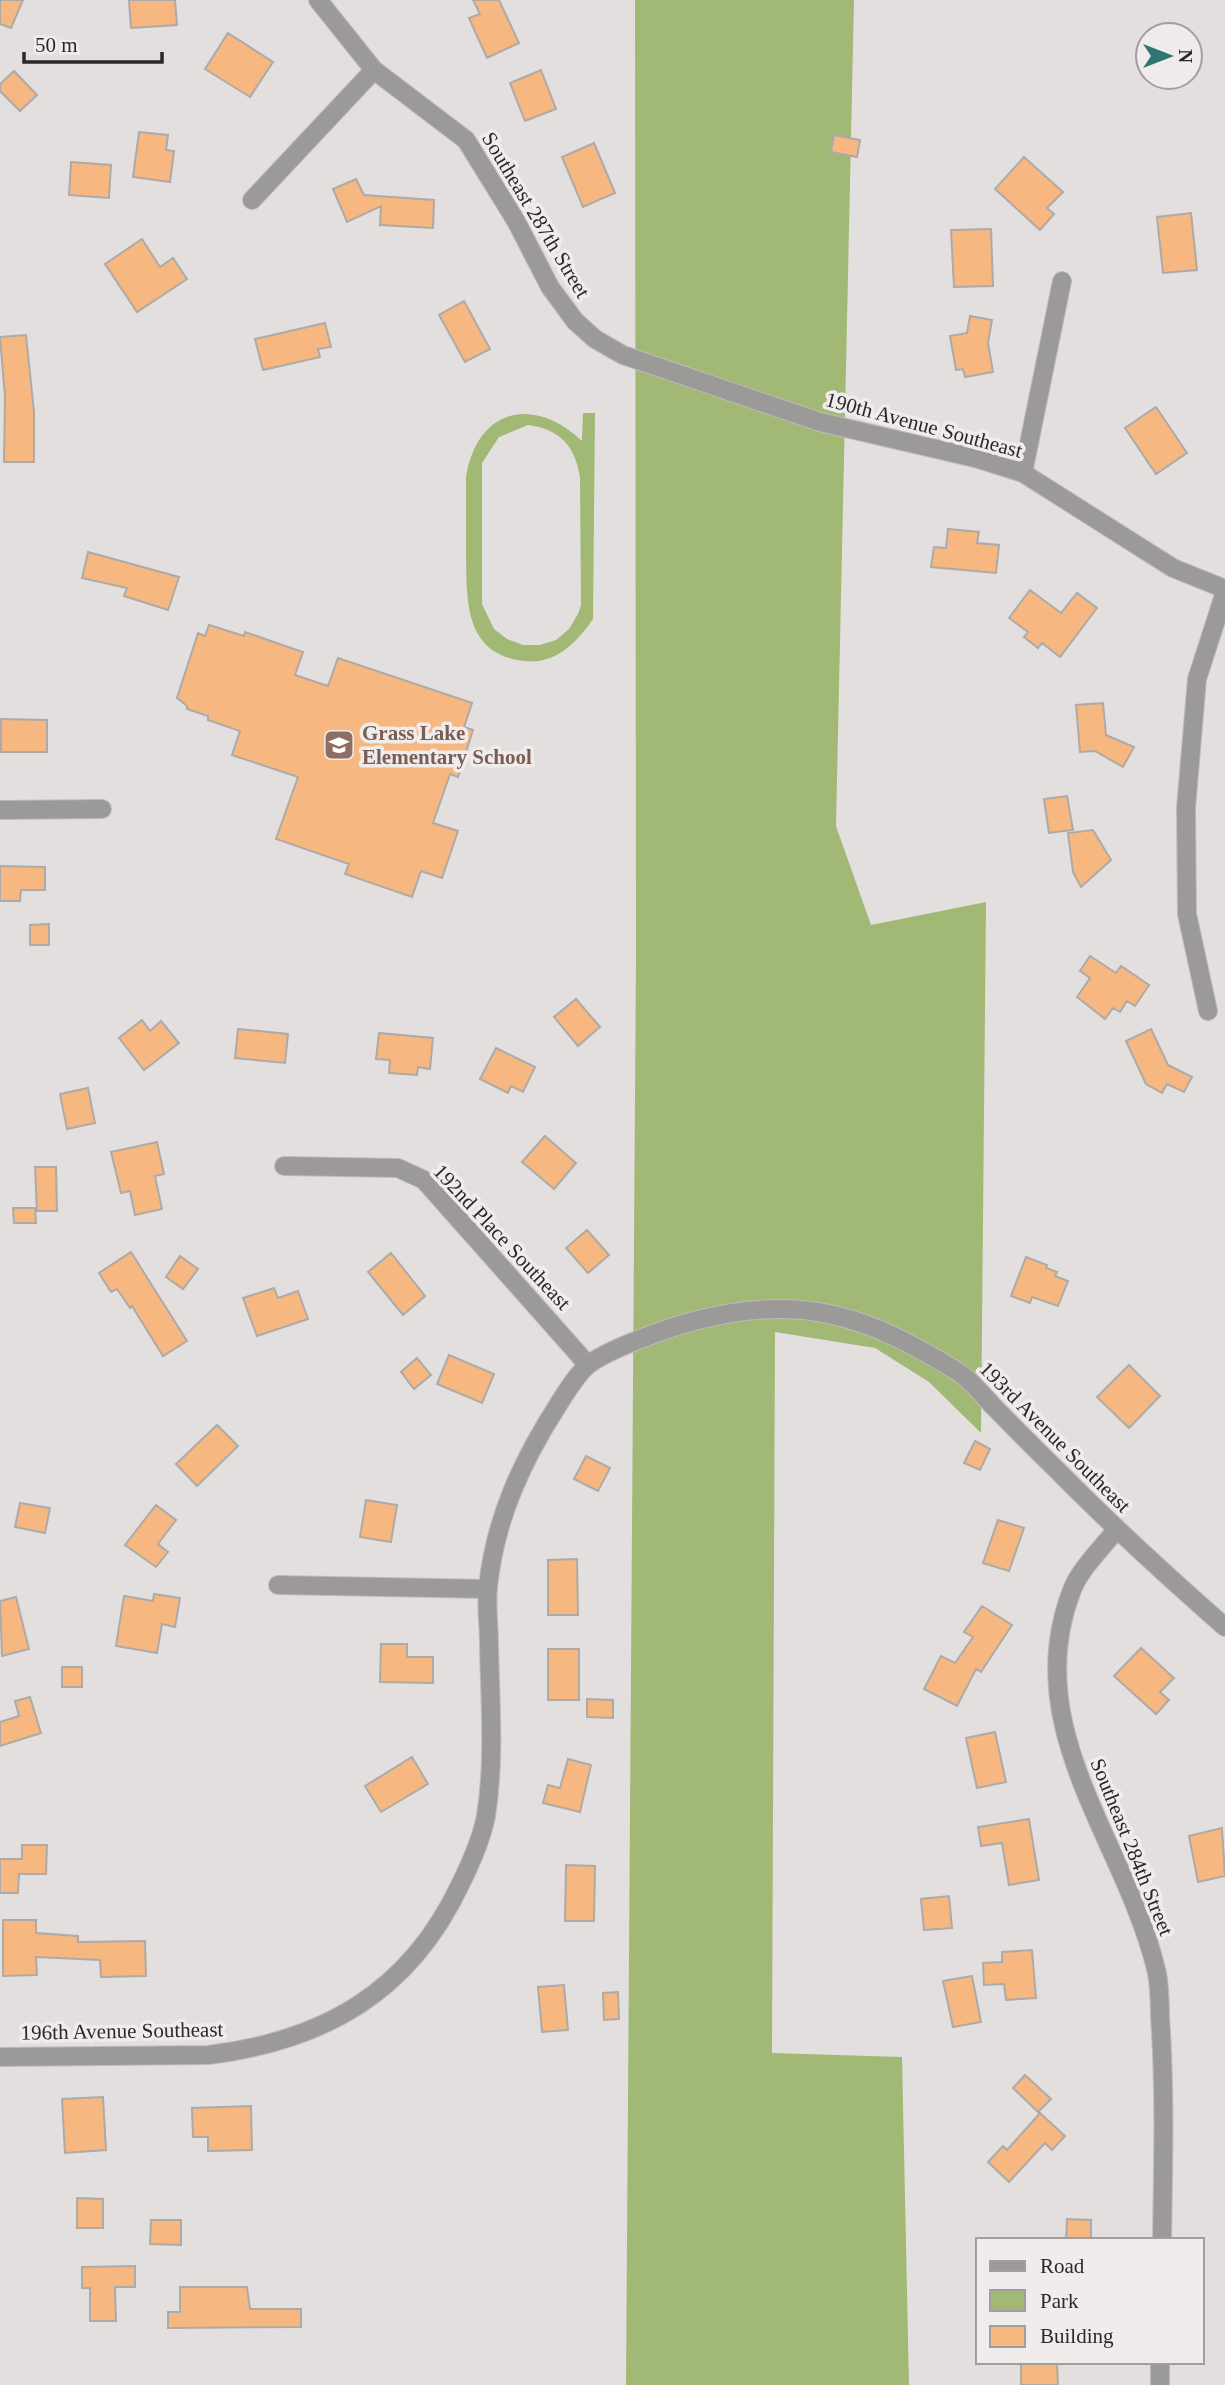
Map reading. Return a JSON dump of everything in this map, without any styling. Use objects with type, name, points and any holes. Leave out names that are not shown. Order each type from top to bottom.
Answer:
[{"type":"street","name":"Southeast 287th Street","points":[[318,0],[374,70],[466,140],[516,220],[550,287],[575,321],[595,339]]},
{"type":"street","points":[[252,200],[374,70]]},
{"type":"street","points":[[1023,472],[1062,281]]},
{"type":"street","name":"190th Avenue Southeast","points":[[595,339],[623,355],[820,422],[975,458],[1023,472],[1173,568],[1225,590]]},
{"type":"street","points":[[1208,1011],[1187,914],[1186,808],[1197,680],[1225,590]]},
{"type":"street","points":[[0,810],[102,809]]},
{"type":"street","name":"192nd Place Southeast","points":[[284,1166],[398,1168],[424,1180],[588,1365]]},
{"type":"street","name":"193rd Avenue Southeast","points":[[488,1589],[496,1537],[508,1497],[548,1422],[588,1365],[655,1333],[722,1314],[796,1308],[829,1313],[894,1333],[963,1375],[1116,1530],[1225,1626]]},
{"type":"street","name":"Southeast 284th Street","points":[[1116,1530],[1073,1587],[1059,1632],[1055,1679],[1070,1755],[1097,1823],[1136,1903],[1157,1971],[1164,2095],[1162,2238]]},
{"type":"street","points":[[278,1585],[488,1589]]},
{"type":"street","name":"196th Avenue Southeast","points":[[0,2057],[208,2055],[252,2048],[326,2025],[378,1993],[428,1941],[448,1910],[474,1857],[485,1819],[492,1766],[488,1589]]},
{"type":"street","points":[[1160,2364],[1160,2385]]},
{"type":"green space","points":[[635,0],[854,0],[836,826],[871,925],[986,902],[981,1433],[929,1382],[875,1348],[775,1332],[772,2053],[902,2057],[909,2385],[626,2385],[636,955]]},
{"type":"green space","points":[[583,413],[595,413],[593,619],[573,643],[556,656],[524,661],[504,656],[489,648],[479,636],[472,622],[469,605],[466,570],[466,477],[472,454],[482,436],[495,423],[510,416],[527,414],[545,418],[564,427],[582,441]],"holes":[[[528,425],[539,427],[564,440],[578,466],[581,605],[569,629],[556,640],[540,645],[523,645],[507,639],[494,629],[482,604],[482,463],[499,437]]]},
{"type":"building","points":[[0,0],[23,0],[11,28],[0,24]]},
{"type":"building","points":[[129,0],[175,0],[177,25],[131,28]]},
{"type":"building","points":[[473,0],[499,0],[519,43],[487,58],[469,18],[480,14]]},
{"type":"building","points":[[228,33],[273,62],[250,97],[205,69]]},
{"type":"building","points":[[541,70],[556,109],[525,121],[510,83]]},
{"type":"building","points":[[14,71],[37,95],[20,111],[0,91],[0,84]]},
{"type":"building","points":[[139,132],[168,135],[166,150],[174,151],[170,182],[133,177]]},
{"type":"building","points":[[834,135],[860,140],[857,157],[831,152]]},
{"type":"building","points":[[594,143],[615,193],[583,207],[562,157]]},
{"type":"building","points":[[1024,157],[1063,192],[1047,208],[1054,214],[1040,230],[995,189]]},
{"type":"building","points":[[71,162],[111,165],[109,198],[69,195]]},
{"type":"building","points":[[356,179],[364,195],[434,200],[433,228],[380,225],[381,206],[347,222],[333,189]]},
{"type":"building","points":[[1191,213],[1197,270],[1163,273],[1157,217]]},
{"type":"building","points":[[991,229],[993,286],[954,287],[951,230]]},
{"type":"building","points":[[142,239],[160,267],[173,258],[187,279],[137,312],[105,264]]},
{"type":"building","points":[[464,301],[490,349],[465,362],[439,315]]},
{"type":"building","points":[[970,316],[992,320],[988,343],[993,372],[965,377],[963,369],[956,370],[950,336],[967,333]]},
{"type":"building","points":[[325,323],[331,347],[318,349],[320,357],[263,370],[255,339]]},
{"type":"building","points":[[26,335],[34,412],[34,462],[4,462],[5,397],[0,337]]},
{"type":"building","points":[[1156,407],[1187,453],[1156,474],[1125,428]]},
{"type":"building","points":[[948,529],[979,532],[977,543],[999,545],[996,573],[931,567],[934,547],[946,548]]},
{"type":"building","points":[[88,552],[179,577],[168,610],[124,596],[127,588],[82,578]]},
{"type":"building","points":[[1030,590],[1061,613],[1077,593],[1097,608],[1060,657],[1042,643],[1038,648],[1024,637],[1028,632],[1009,618]]},
{"type":"building","points":[[209,625],[244,636],[245,632],[303,652],[295,675],[328,686],[338,658],[472,703],[464,727],[473,730],[458,777],[450,774],[433,823],[458,831],[442,878],[421,871],[412,897],[345,874],[349,864],[276,839],[298,777],[232,755],[240,731],[208,720],[208,716],[187,709],[177,698],[198,633],[205,636]]},
{"type":"building","points":[[1103,703],[1106,735],[1134,747],[1123,767],[1095,751],[1080,752],[1076,705]]},
{"type":"building","points":[[1,719],[47,720],[47,752],[1,752]]},
{"type":"building","points":[[1067,796],[1073,830],[1049,833],[1044,799]]},
{"type":"building","points":[[1093,830],[1111,860],[1081,887],[1073,872],[1068,833]]},
{"type":"building","points":[[0,866],[45,867],[45,890],[21,890],[20,901],[0,901]]},
{"type":"building","points":[[49,924],[49,945],[30,945],[30,925]]},
{"type":"building","points":[[1090,956],[1116,973],[1121,966],[1149,985],[1135,1006],[1127,1001],[1120,1012],[1113,1008],[1105,1019],[1077,997],[1090,978],[1080,971]]},
{"type":"building","points":[[576,999],[600,1027],[578,1046],[554,1017]]},
{"type":"building","points":[[142,1020],[150,1031],[161,1021],[179,1043],[144,1070],[119,1038]]},
{"type":"building","points":[[238,1029],[288,1034],[285,1063],[235,1058]]},
{"type":"building","points":[[1151,1029],[1168,1065],[1192,1077],[1184,1092],[1167,1084],[1162,1093],[1146,1084],[1126,1041]]},
{"type":"building","points":[[379,1033],[433,1038],[430,1069],[418,1067],[417,1075],[389,1073],[390,1060],[376,1059]]},
{"type":"building","points":[[496,1048],[535,1067],[523,1092],[511,1086],[508,1093],[480,1079]]},
{"type":"building","points":[[88,1088],[95,1123],[67,1129],[60,1094]]},
{"type":"building","points":[[545,1136],[576,1163],[554,1189],[522,1162]]},
{"type":"building","points":[[157,1142],[164,1174],[155,1176],[162,1209],[135,1215],[130,1191],[121,1193],[111,1152]]},
{"type":"building","points":[[35,1167],[56,1167],[57,1211],[37,1211]]},
{"type":"building","points":[[13,1208],[35,1208],[36,1223],[14,1223]]},
{"type":"building","points":[[587,1230],[609,1255],[588,1273],[566,1248]]},
{"type":"building","points":[[131,1252],[187,1341],[163,1356],[132,1306],[130,1308],[117,1289],[111,1292],[99,1273]]},
{"type":"building","points":[[391,1253],[425,1296],[403,1315],[368,1272]]},
{"type":"building","points":[[180,1256],[198,1269],[183,1289],[166,1277]]},
{"type":"building","points":[[1026,1257],[1047,1265],[1046,1268],[1057,1272],[1055,1276],[1068,1281],[1058,1306],[1032,1297],[1030,1303],[1011,1296]]},
{"type":"building","points":[[274,1288],[278,1298],[298,1291],[308,1319],[257,1336],[243,1298]]},
{"type":"building","points":[[449,1355],[494,1374],[482,1403],[437,1384]]},
{"type":"building","points":[[417,1358],[431,1375],[414,1389],[401,1372]]},
{"type":"building","points":[[1129,1365],[1160,1396],[1129,1428],[1097,1397]]},
{"type":"building","points":[[217,1425],[238,1446],[197,1486],[176,1464]]},
{"type":"building","points":[[975,1441],[990,1449],[980,1470],[964,1463]]},
{"type":"building","points":[[586,1456],[610,1468],[598,1491],[574,1479]]},
{"type":"building","points":[[366,1500],[397,1505],[391,1542],[360,1537]]},
{"type":"building","points":[[20,1503],[50,1508],[45,1533],[15,1527]]},
{"type":"building","points":[[156,1505],[176,1520],[158,1544],[168,1552],[156,1567],[125,1545]]},
{"type":"building","points":[[998,1520],[1024,1528],[1009,1571],[983,1563]]},
{"type":"building","points":[[577,1559],[578,1615],[548,1615],[548,1560]]},
{"type":"building","points":[[154,1594],[180,1598],[175,1627],[162,1624],[157,1653],[116,1646],[124,1596],[153,1601]]},
{"type":"building","points":[[16,1597],[29,1649],[2,1656],[0,1601]]},
{"type":"building","points":[[982,1606],[1012,1625],[981,1672],[976,1669],[957,1706],[924,1689],[941,1656],[955,1663],[973,1637],[964,1632]]},
{"type":"building","points":[[381,1644],[407,1644],[407,1657],[433,1657],[433,1683],[380,1682]]},
{"type":"building","points":[[1141,1648],[1174,1678],[1160,1692],[1169,1700],[1156,1714],[1114,1676]]},
{"type":"building","points":[[548,1649],[579,1649],[579,1700],[548,1700]]},
{"type":"building","points":[[62,1667],[82,1667],[82,1687],[62,1687]]},
{"type":"building","points":[[30,1697],[41,1733],[0,1746],[0,1722],[19,1716],[15,1701]]},
{"type":"building","points":[[587,1699],[613,1700],[613,1718],[587,1717]]},
{"type":"building","points":[[995,1732],[1006,1782],[977,1788],[966,1738]]},
{"type":"building","points":[[412,1757],[428,1784],[381,1812],[365,1786]]},
{"type":"building","points":[[568,1759],[591,1765],[580,1812],[543,1803],[548,1785],[560,1788]]},
{"type":"building","points":[[1029,1819],[1039,1880],[1009,1885],[1002,1843],[981,1846],[978,1827]]},
{"type":"building","points":[[1222,1828],[1225,1876],[1198,1882],[1189,1836]]},
{"type":"building","points":[[22,1845],[47,1845],[46,1874],[19,1874],[18,1893],[0,1893],[0,1859],[22,1859]]},
{"type":"building","points":[[566,1865],[595,1866],[594,1921],[565,1921]]},
{"type":"building","points":[[949,1896],[952,1928],[924,1930],[921,1899]]},
{"type":"building","points":[[3,1920],[36,1920],[36,1933],[78,1936],[78,1942],[145,1941],[146,1976],[101,1977],[100,1960],[36,1957],[37,1975],[3,1976]]},
{"type":"building","points":[[1032,1950],[1036,1998],[1006,2000],[1004,1984],[984,1985],[983,1963],[1002,1962],[1002,1952]]},
{"type":"building","points":[[972,1976],[981,2022],[953,2027],[943,1981]]},
{"type":"building","points":[[564,1985],[568,2030],[542,2032],[538,1987]]},
{"type":"building","points":[[618,1992],[619,2019],[604,2020],[603,1993]]},
{"type":"building","points":[[1025,2075],[1051,2099],[1038,2112],[1013,2088]]},
{"type":"building","points":[[103,2097],[106,2150],[65,2153],[62,2099]]},
{"type":"building","points":[[251,2106],[252,2150],[208,2151],[208,2137],[193,2137],[192,2108]]},
{"type":"building","points":[[1040,2113],[1065,2136],[1052,2150],[1045,2143],[1009,2182],[988,2162],[1003,2146],[1007,2150]]},
{"type":"building","points":[[77,2198],[103,2199],[103,2228],[77,2228]]},
{"type":"building","points":[[1067,2219],[1091,2220],[1091,2238],[1066,2238]]},
{"type":"building","points":[[151,2220],[181,2220],[181,2245],[150,2244]]},
{"type":"building","points":[[135,2266],[135,2287],[115,2287],[116,2321],[90,2321],[90,2288],[82,2288],[82,2267]]},
{"type":"building","points":[[180,2287],[247,2287],[250,2309],[301,2309],[301,2327],[168,2328],[168,2312],[180,2312]]},
{"type":"building","points":[[1021,2364],[1057,2364],[1058,2385],[1021,2385]]},
{"type":"place","name":"Grass Lake Elementary School","points":[[339,745]]}]
